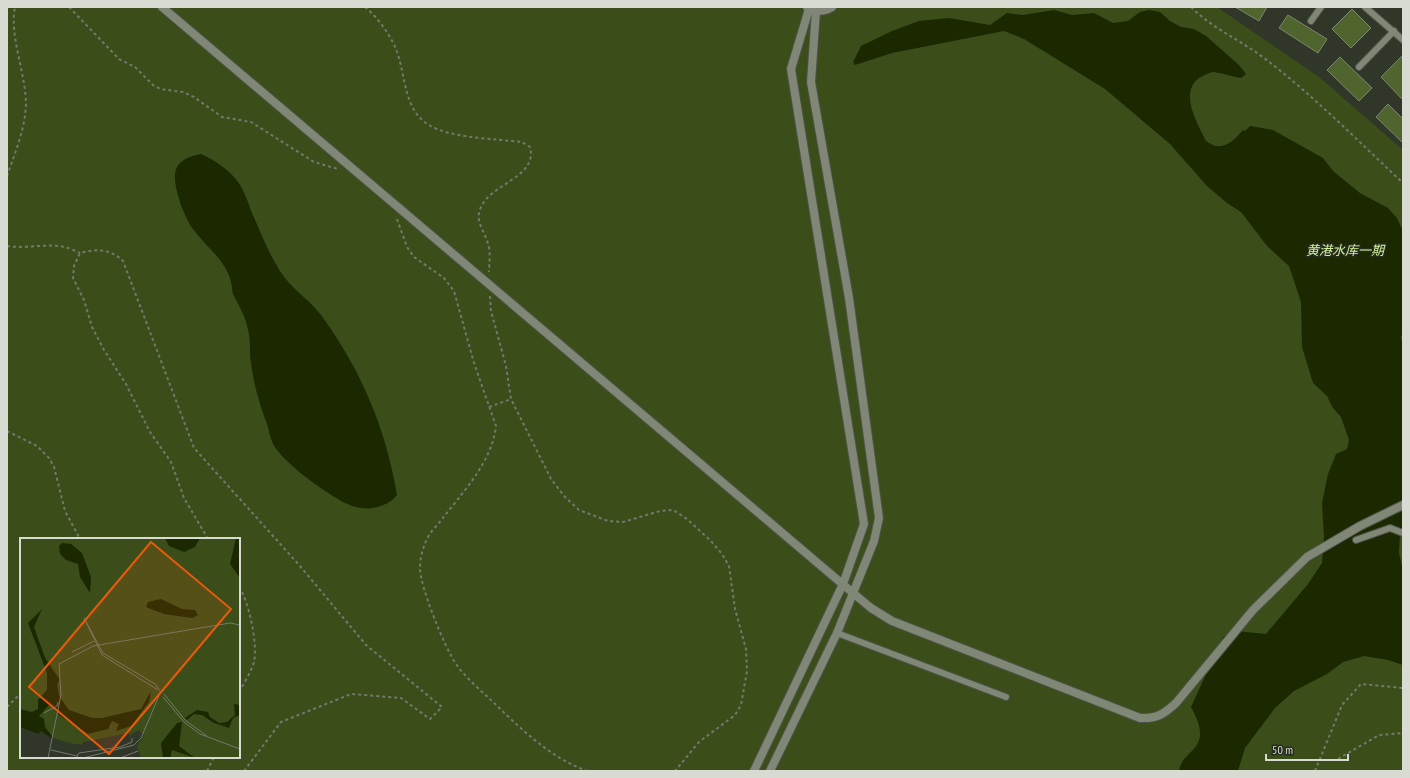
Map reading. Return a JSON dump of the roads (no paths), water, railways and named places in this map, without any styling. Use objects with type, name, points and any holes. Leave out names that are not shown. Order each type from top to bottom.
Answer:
[{"type":"street","points":[[162,7],[853,593],[871,608],[892,621],[1140,718],[1152,719],[1162,716],[1176,703],[1253,610],[1307,557],[1360,526],[1403,505]]},
{"type":"street","points":[[811,9],[823,11],[832,7]]},
{"type":"street","points":[[754,771],[843,584],[864,524],[792,69],[811,9]]},
{"type":"street","points":[[770,771],[837,633],[874,541],[879,518],[849,298],[811,82],[811,9]]},
{"type":"lane","points":[[1312,21],[1321,7]]},
{"type":"lane","points":[[1365,7],[1403,40]]},
{"type":"lane","points":[[1359,67],[1394,31]]},
{"type":"lane","points":[[1356,540],[1390,528],[1403,533]]},
{"type":"lane","points":[[837,633],[1006,697]]},
{"type":"water","name":"黄港水库一期","points":[[1054,10],[1072,15],[1094,13],[1113,23],[1128,21],[1140,12],[1149,10],[1160,12],[1170,21],[1181,27],[1194,29],[1206,36],[1239,65],[1246,74],[1241,78],[1212,72],[1199,78],[1193,84],[1190,92],[1190,100],[1198,126],[1206,141],[1217,146],[1222,146],[1231,142],[1243,130],[1245,131],[1250,126],[1273,130],[1323,158],[1333,171],[1360,193],[1388,208],[1397,218],[1403,231],[1403,332],[1401,337],[1403,347],[1403,529],[1400,534],[1399,553],[1403,570],[1403,665],[1388,660],[1364,656],[1343,662],[1327,674],[1294,691],[1275,708],[1245,748],[1238,771],[1179,771],[1186,757],[1199,741],[1200,736],[1198,721],[1191,707],[1223,637],[1236,631],[1266,634],[1308,584],[1322,563],[1324,537],[1322,503],[1328,474],[1336,454],[1347,449],[1349,440],[1341,417],[1333,408],[1327,396],[1313,383],[1302,347],[1301,302],[1289,266],[1267,246],[1241,212],[1227,203],[1207,186],[1170,144],[1105,89],[1024,39],[1004,31],[892,53],[855,65],[853,62],[861,46],[892,31],[919,21],[949,18],[990,25],[1007,13],[1023,15]]},
{"type":"water","points":[[201,154],[223,167],[238,182],[268,250],[280,271],[289,283],[321,315],[360,378],[379,423],[392,470],[397,495],[386,504],[373,508],[359,508],[345,503],[317,485],[295,468],[278,452],[273,444],[254,380],[246,321],[233,294],[231,282],[225,267],[190,224],[183,210],[176,188],[175,175],[178,166],[184,160]]}]
